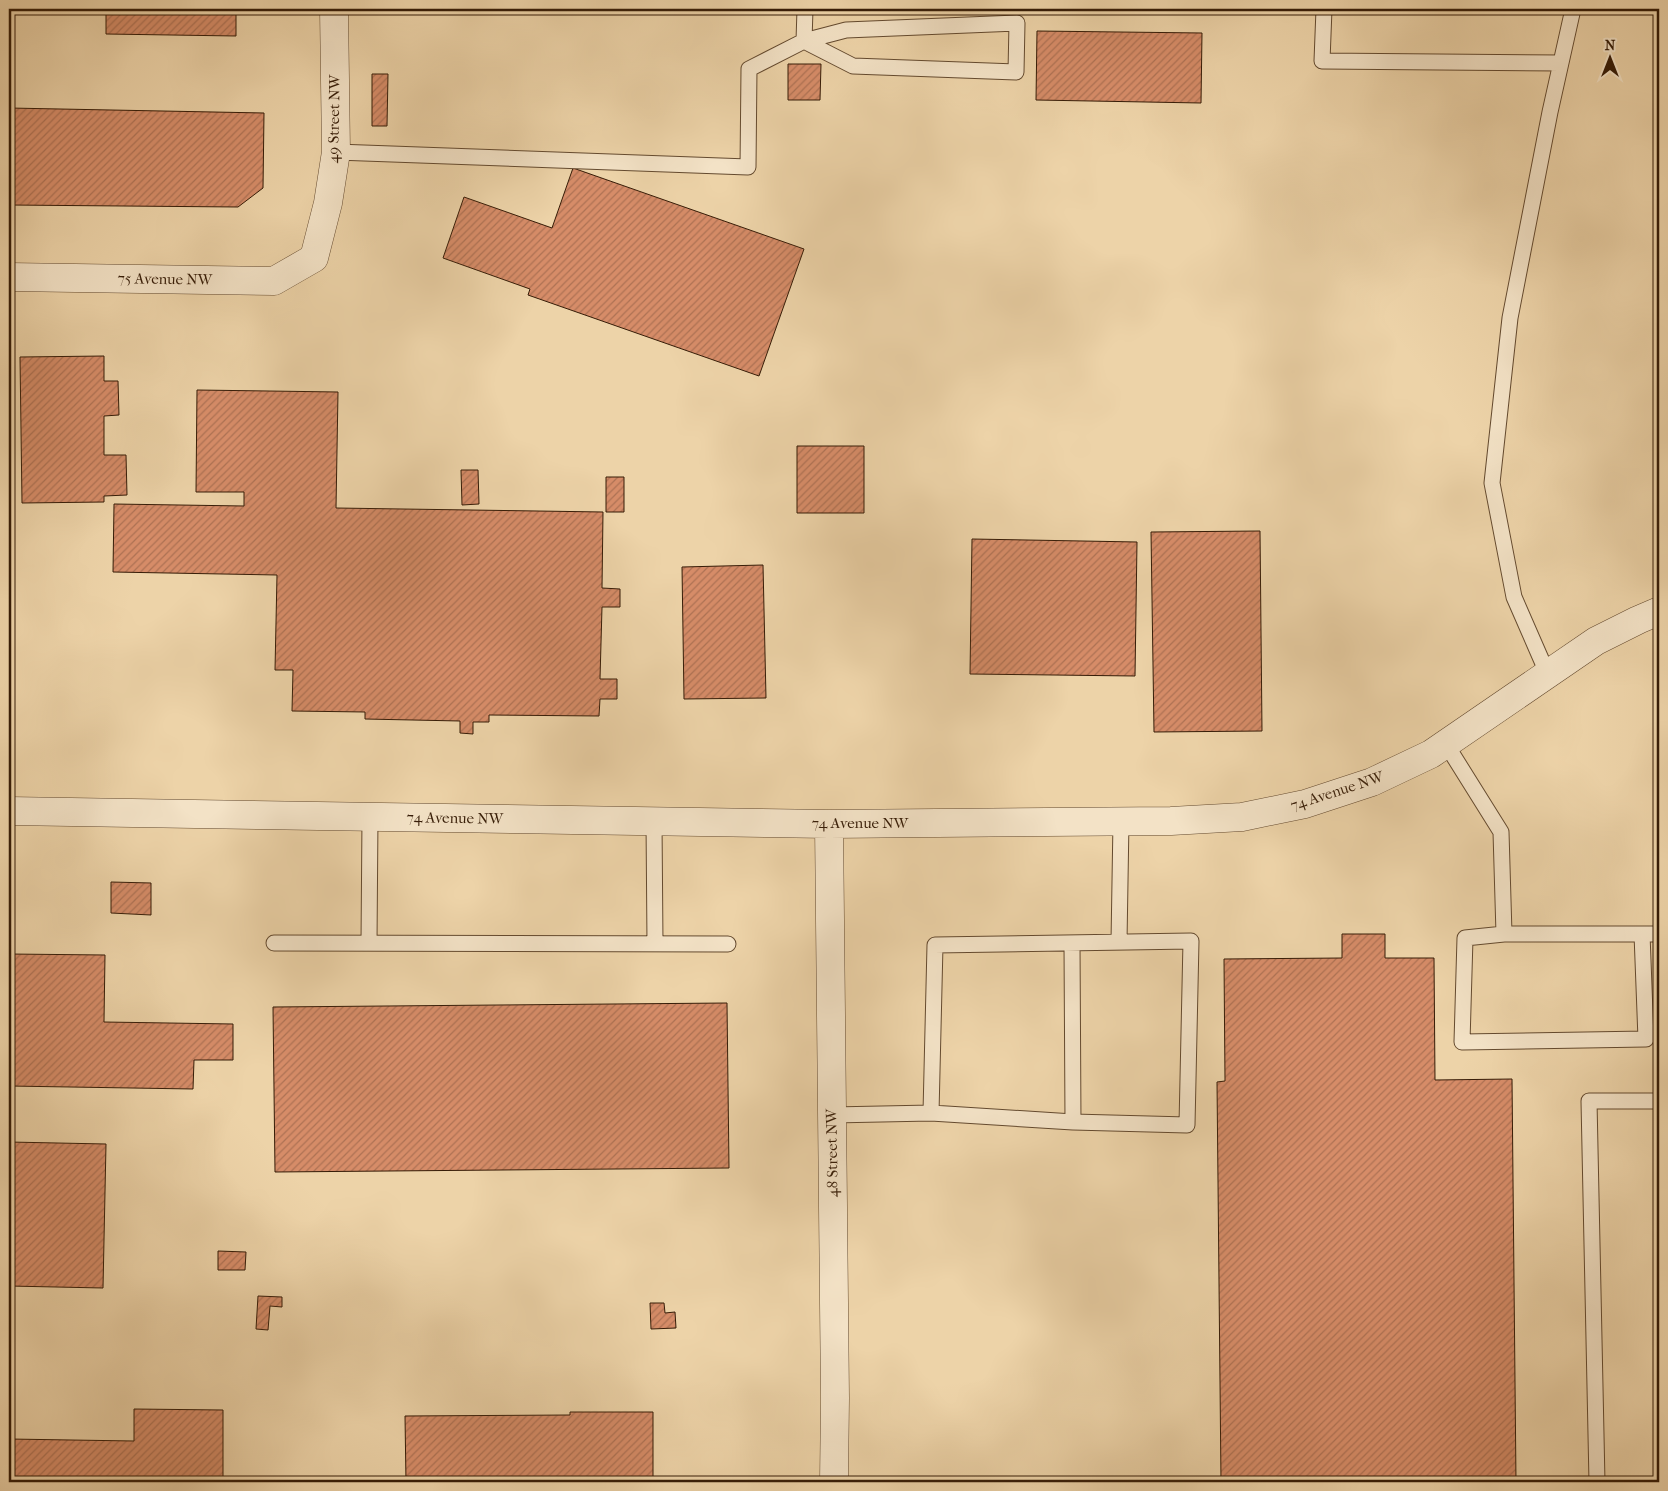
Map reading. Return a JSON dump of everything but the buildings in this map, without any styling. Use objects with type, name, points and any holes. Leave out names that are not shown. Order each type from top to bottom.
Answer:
[{"type":"street","name":"49 Street NW","points":[[314,258],[328,203],[336,152],[334,9]]},
{"type":"street","name":"75 Avenue NW","points":[[9,277],[274,281],[314,258]]},
{"type":"street","name":"74 Avenue NW","points":[[9,811],[829,824],[1171,821],[1242,817],[1305,804],[1372,782],[1430,754],[1596,642],[1659,611]]},
{"type":"street","name":"48 Street NW","points":[[829,824],[835,1398],[834,1482]]},
{"type":"lane","points":[[804,41],[805,9]]},
{"type":"lane","points":[[1324,9],[1322,62],[1561,63]]},
{"type":"lane","points":[[1548,674],[1514,597],[1492,483],[1510,318],[1548,121],[1573,9]]},
{"type":"lane","points":[[336,152],[748,166],[749,69],[804,41],[846,30],[1017,22],[1016,72],[853,66],[804,41]]},
{"type":"lane","points":[[1446,744],[1501,832],[1504,934]]},
{"type":"lane","points":[[369,943],[370,817]]},
{"type":"lane","points":[[654,821],[655,944]]},
{"type":"lane","points":[[1118,942],[1121,821]]},
{"type":"lane","points":[[1642,934],[1646,1038],[1462,1042],[1465,938],[1504,934],[1642,934],[1659,934]]},
{"type":"lane","points":[[832,1115],[931,1113],[1073,1122],[1187,1125],[1191,941],[935,945],[931,1113]]},
{"type":"lane","points":[[274,943],[728,944]]},
{"type":"lane","points":[[1072,943],[1073,1122]]},
{"type":"lane","points":[[1598,1482],[1590,1101],[1659,1101]]}]
